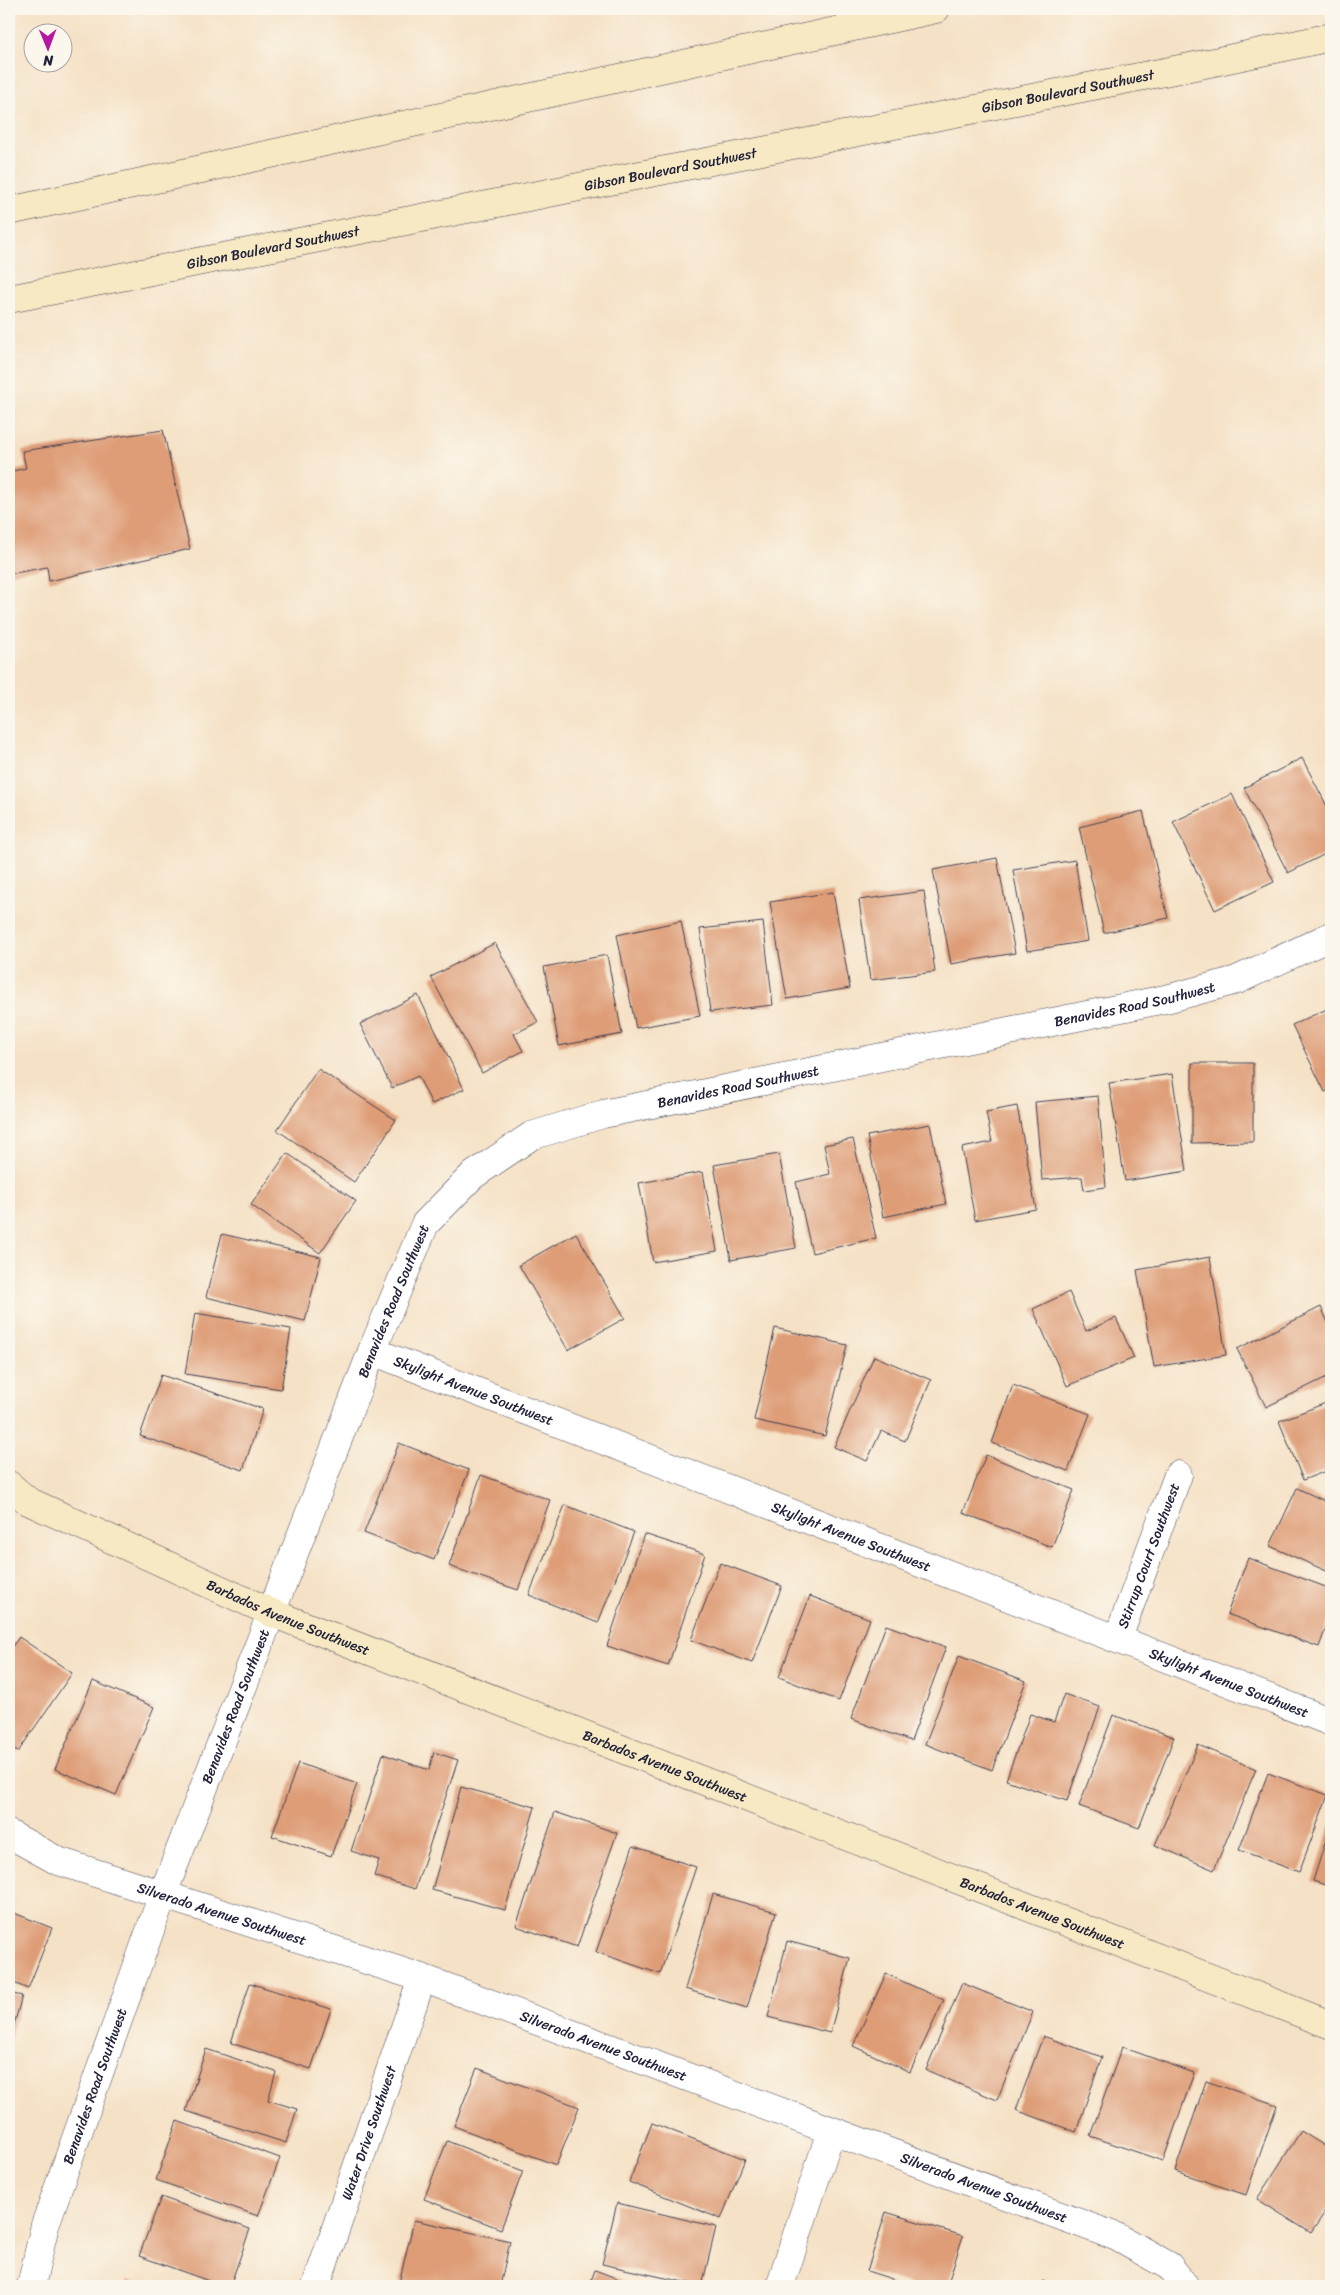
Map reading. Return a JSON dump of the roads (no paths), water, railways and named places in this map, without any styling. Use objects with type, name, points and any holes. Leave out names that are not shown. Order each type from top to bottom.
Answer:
[{"type":"street","points":[[9,211],[936,9]]},
{"type":"street","name":"Gibson Boulevard Southwest","points":[[9,299],[1180,69],[1331,36]]},
{"type":"street","name":"Benavides Road Southwest","points":[[32,2286],[45,2225],[163,1894],[372,1351],[425,1224],[472,1176],[531,1136],[603,1114],[1170,998],[1237,980],[1331,936]]},
{"type":"street","name":"Skylight Avenue Southwest","points":[[372,1351],[1331,1722]]},
{"type":"street","name":"Stirrup Court Southwest","points":[[1118,1638],[1178,1475]]},
{"type":"street","name":"Barbados Avenue Southwest","points":[[9,1485],[28,1500],[272,1614],[1331,2025]]},
{"type":"street","name":"Silverado Avenue Southwest","points":[[9,1834],[58,1861],[422,1978],[1117,2237],[1169,2266],[1185,2286]]},
{"type":"street","name":"Water Drive Southwest","points":[[316,2286],[422,1978]]},
{"type":"street","points":[[780,2286],[832,2131]]}]
